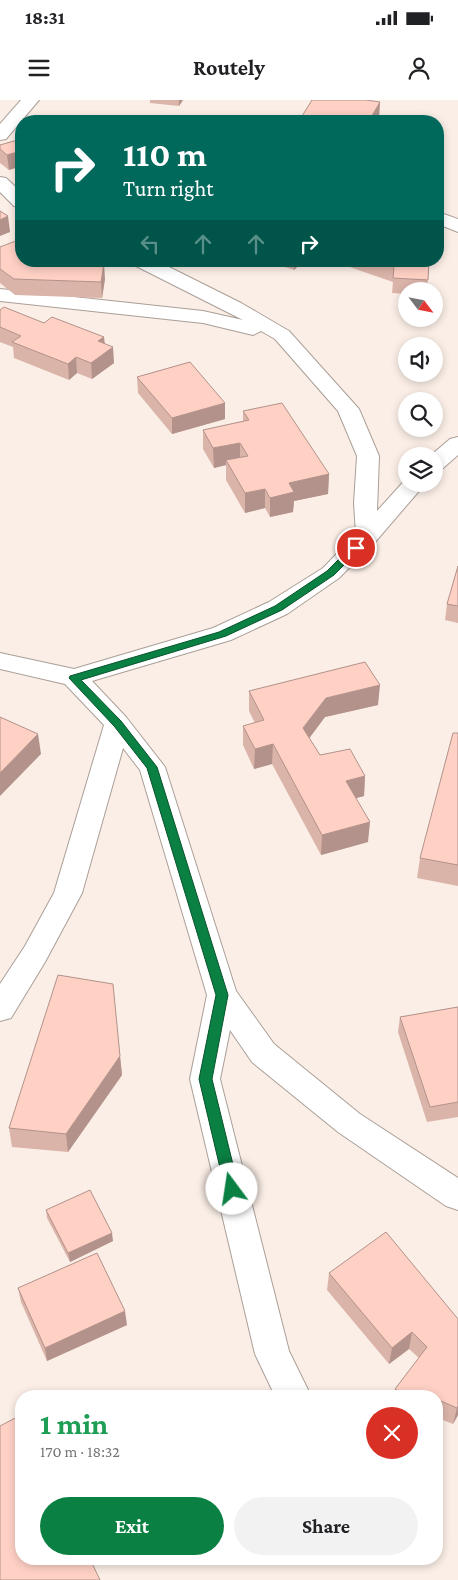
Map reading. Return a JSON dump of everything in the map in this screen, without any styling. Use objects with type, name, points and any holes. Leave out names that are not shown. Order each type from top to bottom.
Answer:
[{"type":"street","points":[[17,115],[30,100]]},
{"type":"street","points":[[0,135],[15,118]]},
{"type":"street","points":[[0,182],[15,196]]},
{"type":"street","points":[[444,220],[458,226]]},
{"type":"street","points":[[159,267],[234,307],[282,336],[348,409],[368,456],[365,503],[368,536]]},
{"type":"street","points":[[0,295],[203,316],[282,336]]},
{"type":"street","points":[[443,456],[458,444]]},
{"type":"street","points":[[0,661],[74,678],[222,634],[278,608],[331,573],[368,536],[407,492]]},
{"type":"street","points":[[74,678],[118,723],[152,767],[222,995],[263,1053],[349,1123],[458,1196]]},
{"type":"street","points":[[0,1009],[36,954],[68,893],[118,723]]},
{"type":"street","points":[[222,995],[205,1079],[272,1354],[290,1390]]},
{"type":"building","points":[[312,100],[366,100],[380,102],[372,115],[303,115]]},
{"type":"building","points":[[15,141],[15,153],[7,155],[0,149],[0,145]]},
{"type":"building","points":[[0,211],[8,216],[0,220]]},
{"type":"building","points":[[15,241],[15,267],[103,267],[101,282],[14,279],[0,269],[0,247]]},
{"type":"building","points":[[394,267],[429,267],[428,280],[393,278]]},
{"type":"building","points":[[4,307],[44,323],[52,317],[104,337],[98,341],[113,347],[91,363],[76,357],[68,364],[12,342],[21,336],[0,327],[0,310]]},
{"type":"building","points":[[190,362],[225,403],[172,418],[137,377]]},
{"type":"building","points":[[282,403],[329,474],[289,483],[294,492],[270,498],[265,489],[245,493],[226,460],[248,456],[240,443],[213,448],[203,430],[249,420],[243,411]]},
{"type":"building","points":[[458,566],[458,606],[447,604]]},
{"type":"building","points":[[365,662],[380,685],[326,698],[303,728],[320,755],[350,749],[365,776],[346,781],[370,822],[322,835],[273,744],[255,749],[243,726],[264,720],[249,691]]},
{"type":"building","points":[[0,717],[38,734],[0,773]]},
{"type":"building","points":[[453,733],[458,733],[458,865],[420,858]]},
{"type":"building","points":[[58,975],[113,984],[120,1056],[66,1134],[9,1128]]},
{"type":"building","points":[[458,1007],[458,1102],[430,1107],[400,1017]]},
{"type":"building","points":[[90,1190],[112,1233],[68,1253],[46,1210]]},
{"type":"building","points":[[386,1232],[458,1319],[457,1408],[443,1402],[443,1390],[395,1389],[427,1347],[412,1332],[392,1348],[329,1273]]},
{"type":"building","points":[[97,1253],[125,1311],[45,1348],[18,1288]]},
{"type":"building","points":[[15,1418],[15,1565],[93,1565],[100,1580],[0,1580],[0,1426]]},
{"type":"route","points":[[232,1189],[205,1079],[222,995],[152,767],[118,723],[74,678],[222,634],[278,608],[331,573],[356,548]]}]
